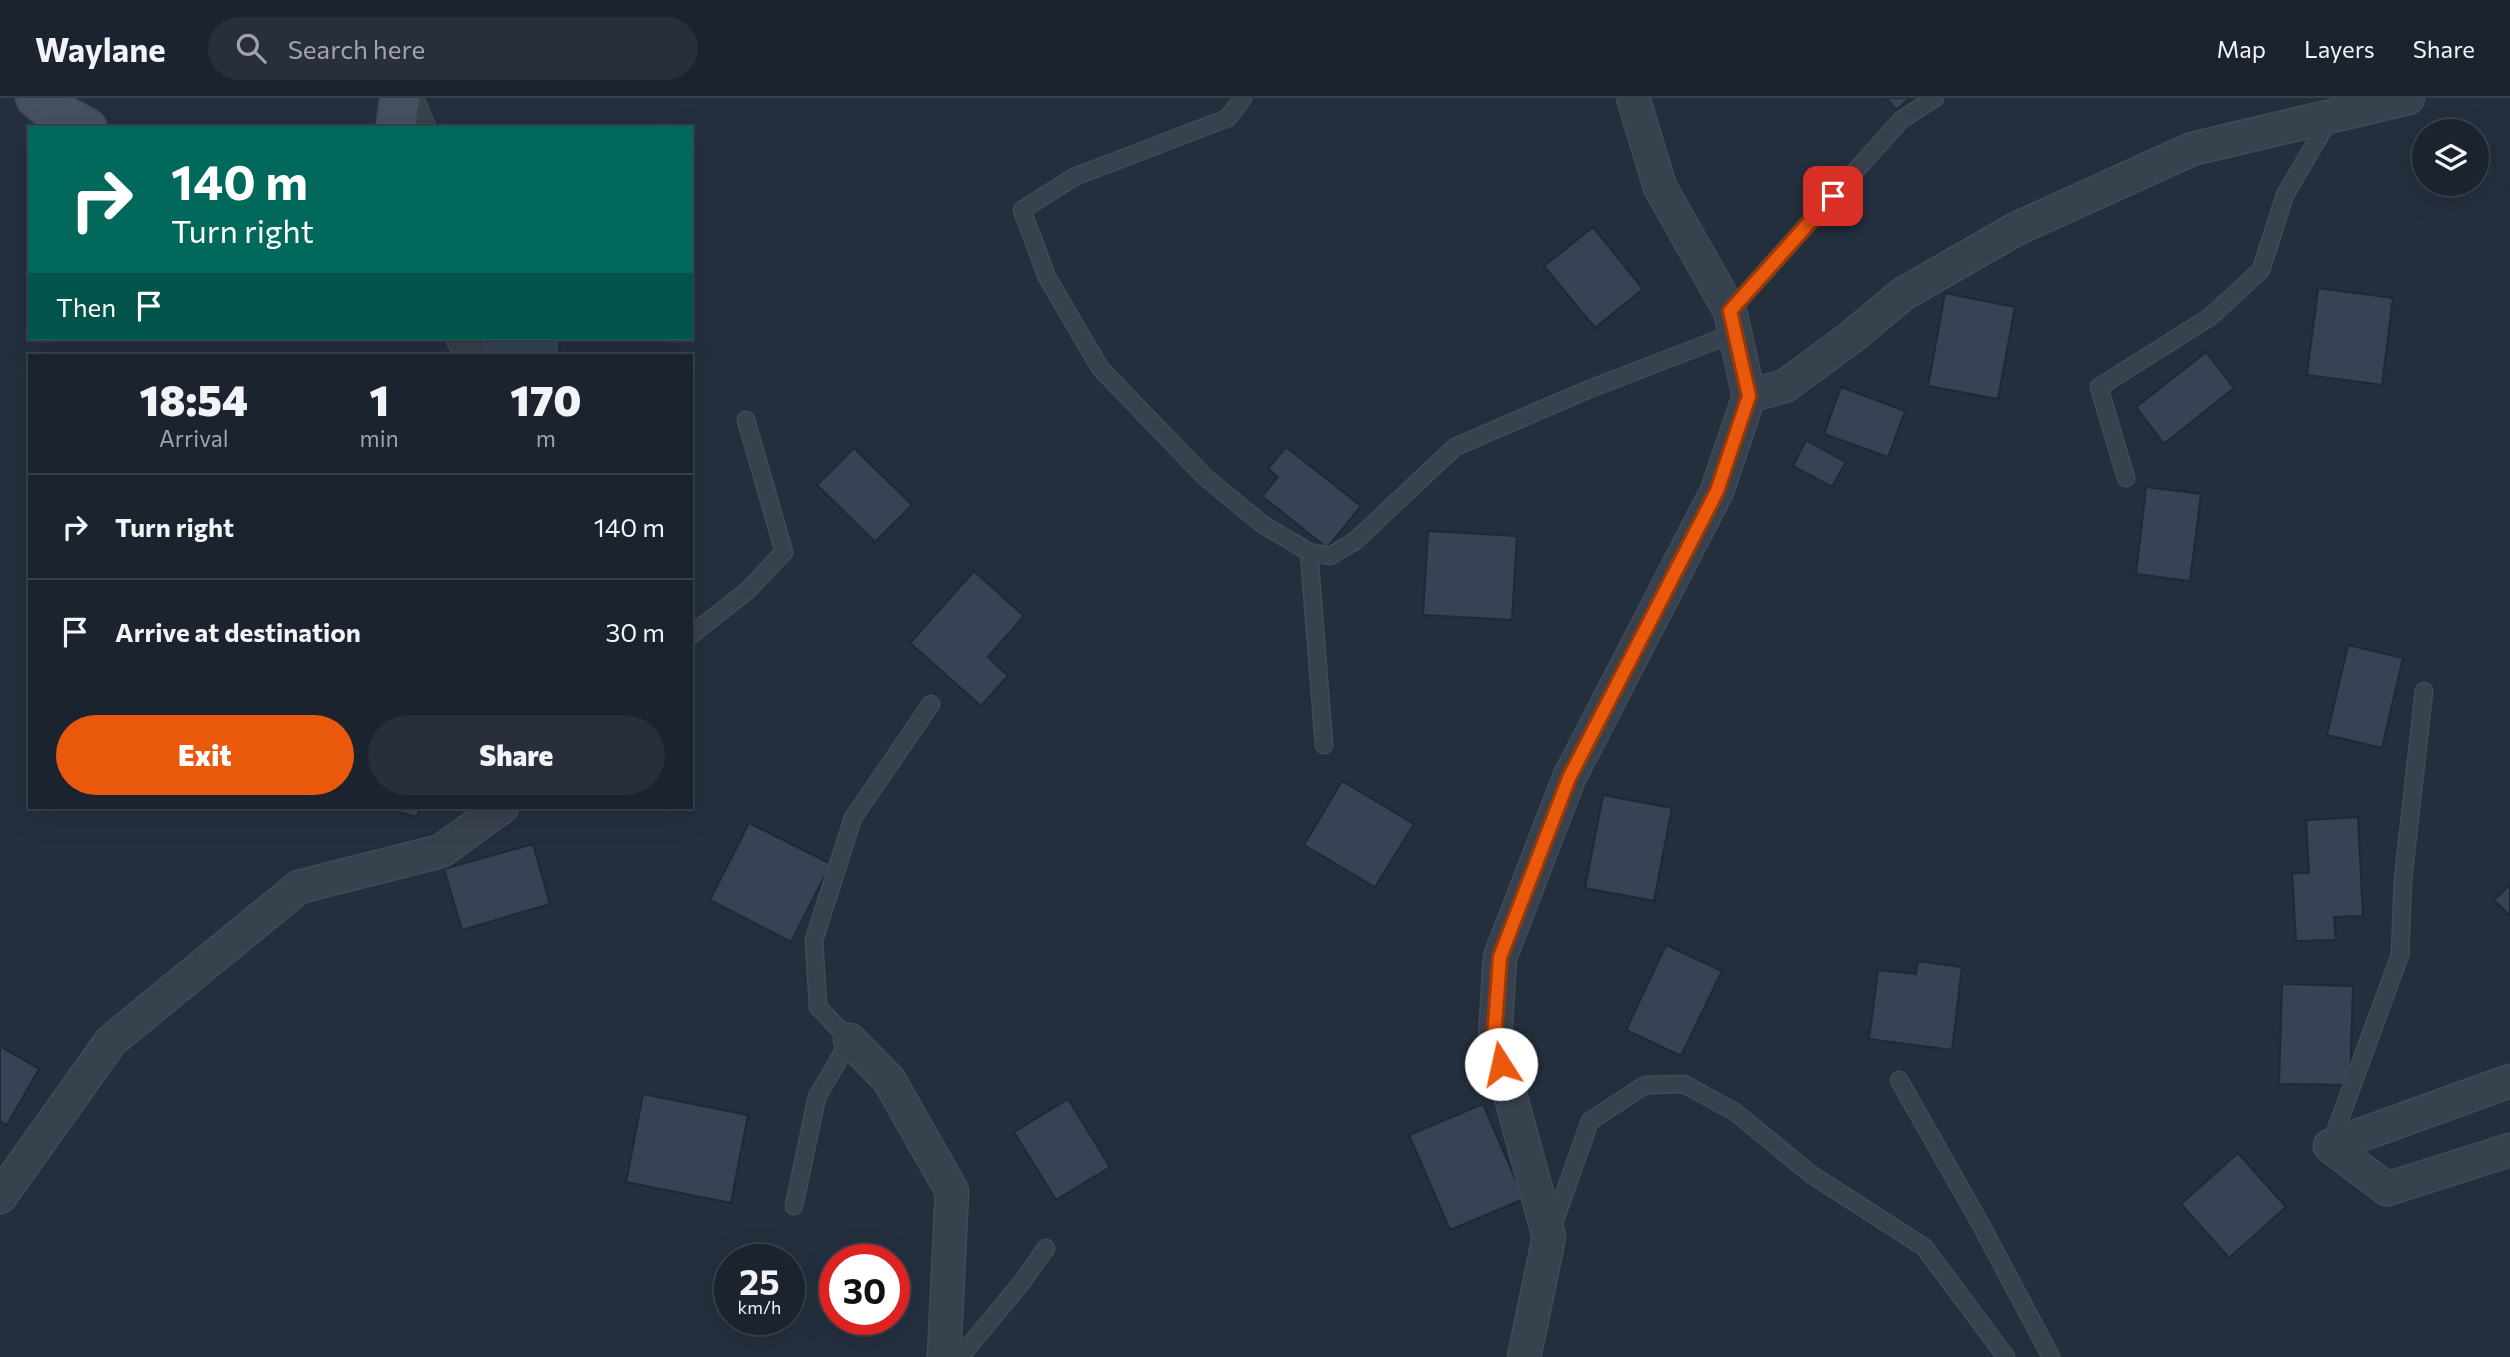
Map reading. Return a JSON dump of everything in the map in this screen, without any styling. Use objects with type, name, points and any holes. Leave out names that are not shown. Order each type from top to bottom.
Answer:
[{"type":"street","points":[[36,98],[83,126]]},
{"type":"street","points":[[396,126],[400,98]]},
{"type":"street","points":[[406,98],[418,126]]},
{"type":"street","points":[[1524,1357],[1549,1237],[1494,1039],[1500,957],[1569,778],[1717,491],[1749,396],[1732,322],[1660,187],[1633,98]]},
{"type":"street","points":[[1749,396],[1785,386],[1849,340],[1903,294],[2017,229],[2192,149],[2407,98]]},
{"type":"street","points":[[0,1196],[111,1041],[299,887],[441,851],[499,809]]},
{"type":"street","points":[[850,1040],[889,1080],[952,1191],[944,1357]]},
{"type":"street","points":[[2330,1146],[2510,1081]]},
{"type":"street","points":[[2330,1146],[2387,1189],[2510,1150]]},
{"type":"lane","points":[[1243,98],[1228,118],[1074,177],[1022,210],[1046,277],[1100,368],[1205,477],[1262,524],[1310,552],[1329,555],[1355,541],[1455,447],[1587,390],[1732,322],[1901,120],[1936,98]]},
{"type":"lane","points":[[2126,478],[2099,387],[2210,317],[2261,270],[2285,195],[2330,118]]},
{"type":"lane","points":[[693,633],[747,591],[784,552],[746,420]]},
{"type":"lane","points":[[1310,552],[1324,745]]},
{"type":"lane","points":[[2330,1146],[2399,955],[2403,878],[2424,691]]},
{"type":"lane","points":[[794,1206],[817,1097],[850,1040],[818,1007],[814,940],[853,818],[931,704]]},
{"type":"lane","points":[[1899,1080],[1980,1223],[2051,1357]]},
{"type":"lane","points":[[1549,1237],[1590,1121],[1645,1085],[1684,1084],[1735,1112],[1812,1175],[1924,1247],[2007,1357]]},
{"type":"lane","points":[[960,1357],[1022,1282],[1046,1248]]},
{"type":"building","points":[[1886,98],[1910,98],[1896,110]]},
{"type":"building","points":[[1593,227],[1643,289],[1595,328],[1544,266]]},
{"type":"building","points":[[2318,288],[2393,298],[2382,385],[2307,375]]},
{"type":"building","points":[[1945,293],[2015,307],[1998,399],[1928,386]]},
{"type":"building","points":[[486,340],[560,340],[559,354],[485,354]]},
{"type":"building","points":[[2206,352],[2234,388],[2164,444],[2136,407]]},
{"type":"building","points":[[1841,387],[1905,411],[1888,457],[1824,434]]},
{"type":"building","points":[[1806,440],[1846,462],[1832,487],[1793,466]]},
{"type":"building","points":[[1286,447],[1361,506],[1327,548],[1262,496],[1278,477],[1268,469]]},
{"type":"building","points":[[854,448],[912,505],[875,542],[817,485]]},
{"type":"building","points":[[2146,487],[2201,494],[2190,581],[2136,574]]},
{"type":"building","points":[[1428,531],[1517,536],[1512,620],[1423,615]]},
{"type":"building","points":[[974,571],[1024,616],[988,657],[1008,676],[981,706],[910,643]]},
{"type":"building","points":[[2348,645],[2403,658],[2382,748],[2327,735]]},
{"type":"building","points":[[1342,781],[1414,824],[1375,887],[1304,845]]},
{"type":"building","points":[[1603,795],[1672,808],[1654,901],[1585,888]]},
{"type":"building","points":[[396,809],[419,809],[417,817]]},
{"type":"building","points":[[2358,817],[2363,916],[2334,917],[2336,940],[2296,941],[2292,873],[2309,873],[2306,820]]},
{"type":"building","points":[[749,823],[831,864],[791,942],[710,900]]},
{"type":"building","points":[[533,844],[550,904],[462,930],[444,869]]},
{"type":"building","points":[[2510,885],[2510,916],[2494,900]]},
{"type":"building","points":[[1666,945],[1722,971],[1681,1056],[1626,1030]]},
{"type":"building","points":[[1918,961],[1962,967],[1952,1050],[1869,1039],[1878,970],[1916,974]]},
{"type":"building","points":[[2282,984],[2353,986],[2350,1085],[2279,1084]]},
{"type":"building","points":[[0,1046],[39,1069],[7,1125],[0,1121]]},
{"type":"building","points":[[643,1094],[748,1115],[731,1203],[626,1182]]},
{"type":"building","points":[[1068,1099],[1110,1167],[1056,1200],[1014,1132]]},
{"type":"building","points":[[1483,1104],[1524,1199],[1450,1230],[1409,1135]]},
{"type":"building","points":[[2238,1153],[2286,1207],[2229,1258],[2181,1204]]},
{"type":"route","points":[[1501,1064],[1494,1039],[1500,957],[1569,778],[1717,491],[1749,396],[1730,311],[1833,196]]}]
